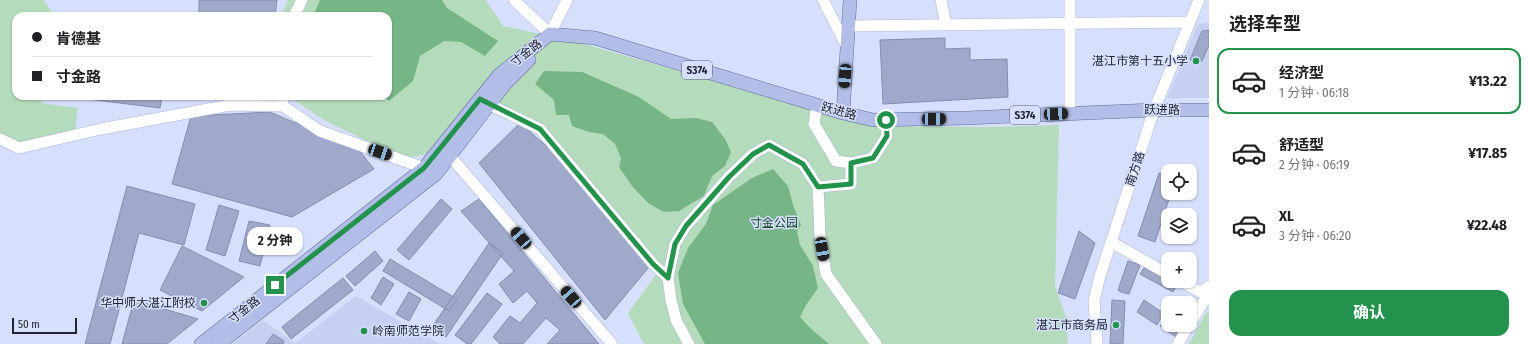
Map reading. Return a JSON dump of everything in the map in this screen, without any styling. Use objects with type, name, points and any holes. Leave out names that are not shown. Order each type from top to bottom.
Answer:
[{"type":"main road","points":[[842,113],[850,0]]},
{"type":"main road","name":"寸金路","points":[[201,344],[424,168],[484,102],[505,84],[531,58],[550,34]]},
{"type":"main road","name":"跃进路","points":[[550,34],[595,38],[817,106],[874,120],[966,118],[1154,110],[1209,110]]},
{"type":"main road","name":"寸金路","points":[[219,344],[436,174],[450,156],[484,102]]},
{"type":"street","points":[[296,12],[302,0]]},
{"type":"street","points":[[514,0],[550,34],[568,0]]},
{"type":"street","points":[[823,0],[847,47]]},
{"type":"street","points":[[941,0],[946,25]]},
{"type":"street","points":[[1070,0],[1070,113]]},
{"type":"street","name":"南方路","points":[[1097,344],[1094,301],[1100,276],[1154,110],[1199,0]]},
{"type":"street","points":[[848,26],[1190,22]]},
{"type":"street","points":[[0,139],[19,148],[101,129],[230,105],[282,101],[320,131],[424,168]]},
{"type":"street","points":[[484,102],[540,129],[653,264],[668,278]]},
{"type":"street","points":[[817,106],[814,124],[836,161],[851,163],[873,158],[887,136],[886,120]]},
{"type":"street","points":[[690,344],[676,320],[671,300],[668,278],[675,244],[686,226],[729,177],[753,154],[769,145],[803,164],[818,187],[820,236],[826,274],[876,344]]},
{"type":"street","points":[[450,156],[612,344]]},
{"type":"street","points":[[818,187],[851,184],[851,163]]},
{"type":"street","points":[[1111,242],[1161,270]]},
{"type":"street","points":[[1193,288],[1200,292],[1209,286]]},
{"type":"street","points":[[1197,313],[1209,293]]},
{"type":"street","points":[[1178,344],[1185,332]]},
{"type":"shaded area","points":[[320,0],[442,0],[447,8],[498,41],[485,56],[461,42],[444,41],[420,56],[413,81],[392,98],[392,12],[315,12]]},
{"type":"shaded area","name":"湛江市第十五小学","points":[[1209,22],[1209,98],[1167,98],[1198,24]]},
{"type":"shaded area","points":[[544,71],[582,72],[639,97],[671,119],[696,118],[712,122],[725,139],[731,152],[725,166],[712,176],[704,196],[679,211],[664,212],[648,203],[632,186],[619,167],[621,158],[615,144],[603,134],[589,132],[572,126],[569,115],[556,115],[554,100],[535,84]]},
{"type":"shaded area","points":[[773,169],[788,186],[793,205],[801,225],[797,232],[800,245],[813,266],[818,288],[806,305],[800,317],[810,328],[829,344],[705,344],[683,304],[678,273],[688,248],[706,224],[713,205],[752,178]]},
{"type":"shaded area","name":"岭南师范学院","points":[[356,296],[440,344],[232,344],[263,320],[295,343]]},
{"type":"green space","points":[[0,0],[44,0],[52,12],[12,12],[12,100],[42,100],[41,103],[78,108],[75,130],[19,143],[0,134]]},
{"type":"green space","name":"寸金公园","points":[[288,0],[486,0],[503,26],[584,44],[874,126],[995,127],[1059,125],[1055,287],[1066,317],[1068,344],[644,344],[628,313],[661,268],[542,128],[473,99],[432,153],[409,158],[365,140],[324,120],[294,100],[392,100],[392,12],[283,12]]},
{"type":"green space","points":[[1207,311],[1209,313],[1209,344],[1189,344],[1196,332],[1197,332]]},
{"type":"building","points":[[199,0],[277,0],[276,12],[199,12]]},
{"type":"building","points":[[1209,30],[1209,45],[1202,61],[1190,60],[1202,31]]},
{"type":"building","points":[[945,38],[945,49],[970,48],[970,60],[1007,59],[1008,97],[883,104],[880,40]]},
{"type":"building","points":[[95,100],[161,100],[160,108]]},
{"type":"building","points":[[270,112],[359,150],[374,169],[292,217],[172,184],[191,116]]},
{"type":"building","points":[[520,123],[560,158],[649,267],[605,320],[479,163]]},
{"type":"building","points":[[1159,173],[1161,174],[1161,200],[1169,200],[1166,208],[1161,208],[1161,224],[1155,242],[1138,236]]},
{"type":"building","points":[[127,186],[195,204],[184,245],[139,233],[110,344],[85,344]]},
{"type":"building","points":[[441,199],[452,209],[409,260],[397,250]]},
{"type":"building","points":[[479,199],[599,344],[547,344],[560,330],[546,318],[523,344],[500,344],[493,337],[510,316],[520,323],[537,303],[527,291],[513,303],[499,284],[514,271],[461,211]]},
{"type":"building","points":[[219,205],[239,211],[225,256],[206,250]]},
{"type":"building","points":[[249,221],[270,225],[260,266],[239,261]]},
{"type":"building","points":[[1079,231],[1095,243],[1075,299],[1058,293]]},
{"type":"building","points":[[489,243],[503,253],[446,337],[432,327]]},
{"type":"building","points":[[182,246],[244,277],[202,311],[160,290]]},
{"type":"building","points":[[375,251],[383,261],[355,286],[346,276]]},
{"type":"building","points":[[390,259],[457,299],[449,311],[383,271]]},
{"type":"building","points":[[1128,261],[1140,265],[1129,294],[1118,290]]},
{"type":"building","points":[[1144,268],[1161,276],[1161,285],[1140,274]]},
{"type":"building","points":[[383,277],[394,284],[381,305],[371,298]]},
{"type":"building","points":[[343,278],[353,290],[291,339],[282,327]]},
{"type":"building","points":[[1166,288],[1175,288],[1173,292]]},
{"type":"building","points":[[409,292],[421,299],[409,321],[396,314]]},
{"type":"building","points":[[487,293],[502,304],[471,344],[467,344],[455,335]]},
{"type":"building","points":[[134,300],[198,319],[167,344],[122,344]]},
{"type":"building","points":[[1112,300],[1125,301],[1123,344],[1110,344]]},
{"type":"building","points":[[1144,300],[1161,312],[1161,317],[1157,325],[1137,312]]},
{"type":"building","points":[[1169,332],[1179,332],[1176,337]]},
{"type":"building","points":[[273,334],[284,341],[283,344],[266,344]]},
{"type":"place","name":"湛江市第十五小学","points":[[1196,61]]},
{"type":"place","name":"华中师大湛江附校","points":[[204,303]]},
{"type":"place","name":"湛江市商务局","points":[[1116,325]]},
{"type":"place","name":"岭南师范学院","points":[[364,331]]},
{"type":"route","points":[[275,285],[424,168],[480,99],[540,129],[653,264],[668,278],[675,244],[686,226],[729,177],[753,154],[769,145],[803,164],[818,187],[851,184],[851,163],[873,158],[887,136],[886,120]]}]
